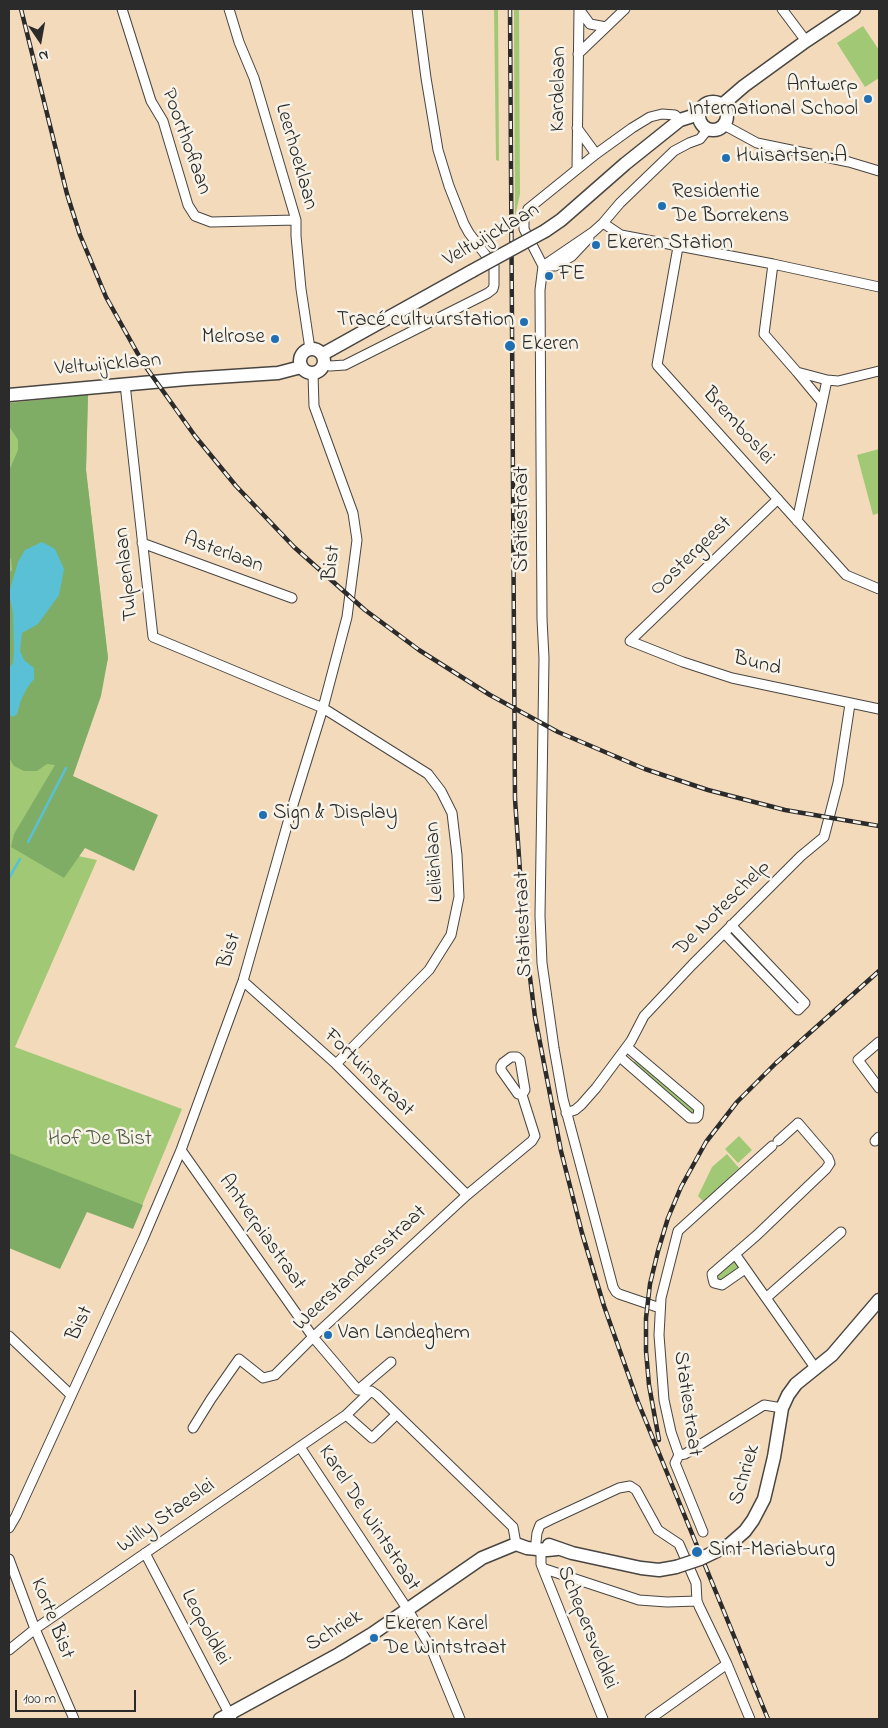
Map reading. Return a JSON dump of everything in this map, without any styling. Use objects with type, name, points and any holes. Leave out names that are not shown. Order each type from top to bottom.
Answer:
[{"type":"street","name":"Poorthoflaan","points":[[122,9],[151,101],[163,121],[188,205],[195,216],[211,222],[296,220]]},
{"type":"street","name":"Leerhoeklaan","points":[[229,9],[239,42],[254,78],[296,220],[301,289],[310,349]]},
{"type":"street","name":"Veltwijcklaan","points":[[310,349],[317,350],[330,366],[345,366],[493,289],[494,266],[464,224],[438,150],[417,9]]},
{"type":"street","points":[[579,9],[590,24],[606,27]]},
{"type":"street","name":"Kardelaan","points":[[577,169],[579,9]]},
{"type":"street","points":[[578,54],[625,9]]},
{"type":"street","points":[[782,9],[806,40]]},
{"type":"street","name":"Veltwijcklaan","points":[[542,266],[556,266],[572,256],[604,223],[620,203],[674,151],[700,139],[703,122],[702,108],[712,102],[722,105],[744,86],[806,40],[854,9]]},
{"type":"street","points":[[722,105],[728,116],[724,125],[757,143],[879,170]]},
{"type":"street","points":[[542,266],[525,234],[524,220],[527,211],[596,154],[650,117],[662,114],[675,115],[680,120]]},
{"type":"street","name":"Veltwijcklaan","points":[[324,359],[472,271],[545,231],[561,220],[680,120],[703,122],[719,129],[724,125]]},
{"type":"street","name":"Veltwijcklaan","points":[[667,132],[703,122]]},
{"type":"street","points":[[577,128],[596,154]]},
{"type":"street","points":[[604,223],[621,235],[879,286]]},
{"type":"street","name":"Bremboslei","points":[[678,247],[657,365],[846,575],[879,589]]},
{"type":"street","points":[[773,264],[764,334],[821,401]]},
{"type":"street","name":"Statiestraat","points":[[542,266],[540,290],[542,619],[544,658],[540,941],[545,985],[566,1112],[613,1287],[619,1294],[660,1308],[662,1381],[671,1432],[679,1456],[675,1462],[703,1532]]},
{"type":"street","points":[[310,349],[303,352],[300,359],[300,367],[306,372],[313,374],[320,371],[324,359]]},
{"type":"street","name":"Veltwijcklaan","points":[[9,395],[125,384],[278,373],[300,367]]},
{"type":"street","points":[[797,372],[826,380],[838,381],[879,371]]},
{"type":"street","name":"Bist","points":[[9,1528],[144,1239],[181,1150],[243,981],[292,808],[323,708],[347,618],[357,540],[353,513],[314,406],[313,374]]},
{"type":"street","points":[[798,521],[826,380]]},
{"type":"street","name":"Tulpenlaan","points":[[125,384],[153,636],[323,708]]},
{"type":"street","name":"Oostergeest","points":[[630,641],[778,499]]},
{"type":"street","name":"Asterlaan","points":[[142,543],[292,598]]},
{"type":"street","name":"Bund","points":[[630,641],[683,662],[732,678],[879,709]]},
{"type":"street","name":"De Noteschelp","points":[[566,1112],[575,1110],[596,1088],[627,1047],[644,1016],[800,856],[824,837],[838,783],[850,704]]},
{"type":"street","name":"Leliënlaan","points":[[323,708],[428,774],[441,791],[452,813],[459,897],[451,935],[429,970],[336,1064]]},
{"type":"street","points":[[724,933],[798,1010],[805,1003],[731,925]]},
{"type":"street","name":"Fortuinstraat","points":[[243,981],[336,1064],[467,1195]]},
{"type":"street","points":[[879,1042],[858,1060],[879,1088]]},
{"type":"street","points":[[620,1056],[690,1118],[698,1116],[698,1108],[627,1047]]},
{"type":"street","name":"Weerstandersstraat","points":[[193,1428],[239,1359],[263,1378],[274,1375],[313,1336],[467,1195],[532,1141],[535,1136],[522,1095]]},
{"type":"street","points":[[660,1308],[668,1265],[678,1231],[798,1123],[828,1158],[830,1163],[826,1169],[712,1274],[714,1283],[722,1285],[746,1269]]},
{"type":"street","name":"Antverpiastraat","points":[[181,1150],[313,1336],[358,1390]]},
{"type":"street","points":[[766,1298],[841,1232]]},
{"type":"street","points":[[735,1254],[816,1369]]},
{"type":"street","name":"Schriek","points":[[227,1717],[339,1654],[408,1610],[482,1558],[517,1544],[523,1542],[641,1568],[659,1570],[676,1567],[707,1556],[728,1544],[754,1520],[764,1499],[773,1464],[782,1408],[788,1395],[796,1384],[816,1369],[845,1342],[879,1300]]},
{"type":"street","points":[[9,1336],[70,1395]]},
{"type":"street","points":[[358,1390],[391,1362]]},
{"type":"street","points":[[358,1390],[371,1391],[378,1395],[513,1527],[517,1544]]},
{"type":"street","name":"Willy Staeslei","points":[[9,1650],[35,1629],[145,1552],[346,1415],[371,1391]]},
{"type":"street","name":"Schriek","points":[[679,1456],[764,1405],[782,1408]]},
{"type":"street","points":[[346,1415],[372,1438],[396,1414]]},
{"type":"street","name":"Karel De Wintstraat","points":[[300,1447],[431,1648],[460,1719]]},
{"type":"street","points":[[539,1546],[537,1533],[540,1525],[619,1488],[630,1486],[636,1490],[658,1530],[680,1544],[696,1583],[697,1600],[750,1719]]},
{"type":"street","name":"Schepersveldlei","points":[[539,1546],[541,1564],[545,1569],[602,1719]]},
{"type":"street","name":"Leopoldlei","points":[[145,1552],[227,1717]]},
{"type":"street","name":"Korte Bist","points":[[9,1559],[35,1629],[74,1719]]},
{"type":"street","points":[[545,1569],[639,1600],[667,1602],[697,1600]]},
{"type":"street","points":[[650,1719],[727,1664]]},
{"type":"green space","points":[[494,9],[498,9],[499,161],[496,160]]},
{"type":"green space","points":[[514,9],[519,9],[520,194],[515,217]]},
{"type":"green space","points":[[863,26],[879,50],[879,78],[865,87],[837,43]]},
{"type":"green space","name":"Hof De Bist","points":[[88,395],[86,470],[108,658],[99,694],[31,846],[97,860],[15,1047],[182,1109],[136,1220],[9,1164],[9,403]]},
{"type":"green space","points":[[88,395],[86,470],[108,658],[101,696],[73,776],[158,815],[134,871],[85,848],[64,878],[11,847],[14,834],[55,765],[47,764],[37,771],[24,771],[14,766],[9,758],[9,573],[12,570],[9,557],[9,471],[18,450],[18,440],[9,426],[9,403]]},
{"type":"green space","points":[[879,449],[879,513],[873,515],[857,455]]},
{"type":"green space","points":[[637,1059],[695,1111],[692,1115],[633,1063]]},
{"type":"green space","points":[[739,1136],[752,1150],[738,1163],[725,1149]]},
{"type":"green space","points":[[9,1153],[143,1205],[133,1229],[87,1212],[60,1269],[9,1248]]},
{"type":"green space","points":[[727,1154],[739,1168],[704,1202],[698,1196],[712,1167]]},
{"type":"green space","points":[[731,1262],[736,1262],[740,1267],[739,1270],[723,1282],[717,1280],[717,1275]]},
{"type":"water","points":[[42,542],[55,549],[64,569],[59,595],[38,624],[22,633],[20,651],[24,660],[34,668],[34,679],[21,700],[17,714],[13,717],[9,715],[9,668],[13,663],[14,650],[13,613],[9,593],[18,562],[25,550]]},
{"type":"waterway","points":[[28,842],[66,768]]},
{"type":"waterway","points":[[9,878],[20,859]]},
{"type":"railway","points":[[21,9],[67,194],[80,235],[106,297],[143,363],[195,436],[236,486],[294,547],[365,610],[419,650],[490,695],[558,732],[645,769],[708,790],[785,810],[879,826]]},
{"type":"railway","points":[[510,9],[515,799],[524,930],[535,1017],[561,1151],[582,1233],[604,1306],[638,1402],[768,1719]]},
{"type":"railway","points":[[659,1440],[649,1385],[646,1318],[650,1284],[658,1251],[668,1218],[681,1187],[706,1142],[737,1102],[776,1063],[879,971]]},
{"type":"place","name":"Antwerp International School","points":[[868,99]]},
{"type":"place","name":"Huisartsen.A","points":[[726,158]]},
{"type":"place","name":"Residentie De Borrekens","points":[[662,206]]},
{"type":"place","name":"Ekeren Station","points":[[596,245]]},
{"type":"place","name":"FE","points":[[549,276]]},
{"type":"place","name":"Tracé cultuurstation","points":[[524,322]]},
{"type":"place","name":"Melrose","points":[[275,339]]},
{"type":"place","name":"Ekeren","points":[[510,346]]},
{"type":"place","name":"Sign & Display","points":[[263,815]]},
{"type":"place","name":"Van Landeghem","points":[[328,1335]]},
{"type":"place","name":"Sint-Mariaburg","points":[[697,1552]]},
{"type":"place","name":"Ekeren Karel De Wintstraat","points":[[374,1638]]}]
